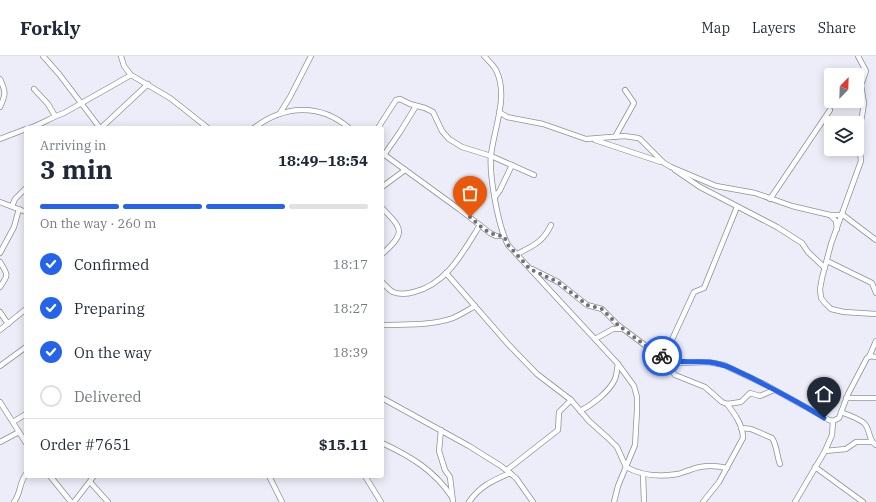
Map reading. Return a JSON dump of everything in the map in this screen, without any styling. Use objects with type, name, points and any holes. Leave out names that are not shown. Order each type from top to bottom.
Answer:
[{"type":"street","points":[[44,56],[100,126]]},
{"type":"street","points":[[121,56],[124,66],[131,74],[170,98],[206,126]]},
{"type":"street","points":[[280,113],[307,65],[310,56]]},
{"type":"street","points":[[484,56],[496,71],[501,88],[498,118],[493,135],[491,170],[495,197],[504,236],[508,245],[618,364],[634,386],[637,397],[635,444],[618,486],[614,502]]},
{"type":"street","points":[[858,56],[866,71],[861,85],[864,103],[858,133],[861,161],[837,229],[820,289],[821,298],[831,309],[844,312],[876,314]]},
{"type":"street","points":[[36,126],[64,113],[131,74]]},
{"type":"street","points":[[0,79],[5,89],[5,96],[0,107]]},
{"type":"street","points":[[103,126],[148,84]]},
{"type":"street","points":[[34,89],[48,104],[55,116]]},
{"type":"street","points":[[615,138],[634,103],[625,90]]},
{"type":"street","points":[[379,126],[396,100],[400,99],[433,112],[442,131],[449,139],[462,147],[491,156],[534,175]]},
{"type":"street","points":[[384,153],[400,132],[416,106]]},
{"type":"street","points":[[257,126],[280,113],[296,110],[310,110],[323,113],[332,116],[346,126]]},
{"type":"street","points":[[770,199],[830,110]]},
{"type":"street","points":[[499,112],[507,117]]},
{"type":"street","points":[[498,118],[507,117],[543,124],[580,138],[593,139],[632,136],[640,139],[664,164]]},
{"type":"street","points":[[0,139],[24,130]]},
{"type":"street","points":[[593,139],[664,164],[716,186],[741,190],[830,215],[843,215],[876,240]]},
{"type":"street","points":[[384,155],[490,233],[496,236],[504,236]]},
{"type":"street","points":[[495,197],[512,165]]},
{"type":"street","points":[[671,167],[700,187],[777,227],[802,243],[808,252],[825,268]]},
{"type":"street","points":[[384,186],[405,170]]},
{"type":"street","points":[[12,206],[15,199],[24,190]]},
{"type":"street","points":[[0,202],[24,211]]},
{"type":"street","points":[[703,502],[719,482],[742,440],[743,435],[734,413],[726,404],[704,387],[675,375],[667,365],[665,358],[694,292],[704,288],[737,206]]},
{"type":"street","points":[[0,253],[14,227],[19,209]]},
{"type":"street","points":[[384,210],[396,222],[399,228],[396,241],[384,252]]},
{"type":"street","points":[[830,215],[836,222],[837,229]]},
{"type":"street","points":[[517,254],[537,244],[551,225]]},
{"type":"street","points":[[384,284],[392,292],[400,294],[407,294],[425,289],[460,258],[480,226]]},
{"type":"street","points":[[827,261],[872,283],[876,293]]},
{"type":"street","points":[[0,262],[7,273],[7,276],[0,287]]},
{"type":"street","points":[[530,269],[558,282],[587,305],[602,309],[610,319],[646,346],[665,358],[680,363],[717,363],[724,365],[774,390],[824,418],[833,421],[839,418],[846,398],[865,361],[869,357],[875,343]]},
{"type":"street","points":[[446,272],[508,344],[537,374],[571,400],[580,411],[617,447],[626,467],[643,474],[667,475],[680,474],[701,466],[727,468]]},
{"type":"street","points":[[384,325],[442,321],[454,318],[475,306]]},
{"type":"street","points":[[0,312],[8,324]]},
{"type":"street","points":[[0,330],[24,312]]},
{"type":"street","points":[[595,339],[613,329],[622,328]]},
{"type":"street","points":[[869,357],[876,356],[874,351],[875,343]]},
{"type":"street","points":[[0,366],[24,348]]},
{"type":"street","points":[[580,411],[588,407],[612,385],[617,374],[618,364]]},
{"type":"street","points":[[726,404],[742,402],[750,393],[760,396],[774,390]]},
{"type":"street","points":[[846,398],[876,398]]},
{"type":"street","points":[[384,399],[469,446],[508,472],[516,478],[533,502]]},
{"type":"street","points":[[469,502],[476,492],[488,483],[508,472],[558,430],[559,412],[571,400]]},
{"type":"street","points":[[0,402],[24,440]]},
{"type":"street","points":[[841,412],[864,424],[868,430],[871,442]]},
{"type":"street","points":[[13,422],[24,415]]},
{"type":"street","points":[[796,502],[825,451],[832,435],[833,421]]},
{"type":"street","points":[[741,428],[751,429],[772,438],[780,464]]},
{"type":"street","points":[[441,430],[439,451],[445,470],[452,483],[452,499]]},
{"type":"street","points":[[0,442],[19,432]]},
{"type":"street","points":[[825,451],[846,449],[856,442],[871,442],[876,445]]},
{"type":"street","points":[[384,444],[418,461],[441,482],[452,499]]},
{"type":"street","points":[[815,467],[863,502]]},
{"type":"street","points":[[643,474],[644,502]]},
{"type":"street","points":[[14,502],[19,494],[21,482],[24,477]]},
{"type":"street","points":[[52,478],[71,502]]},
{"type":"street","points":[[74,502],[93,478]]},
{"type":"street","points":[[271,478],[282,502]]},
{"type":"street","points":[[366,478],[381,502]]},
{"type":"street","points":[[90,482],[108,502]]},
{"type":"way so far","points":[[470,217],[490,233],[496,236],[504,236],[508,245],[530,269],[546,275],[558,282],[587,305],[602,309],[610,319],[662,356]]},
{"type":"route","points":[[662,356],[670,361],[680,363],[708,362],[724,365],[766,385],[824,418]]}]
